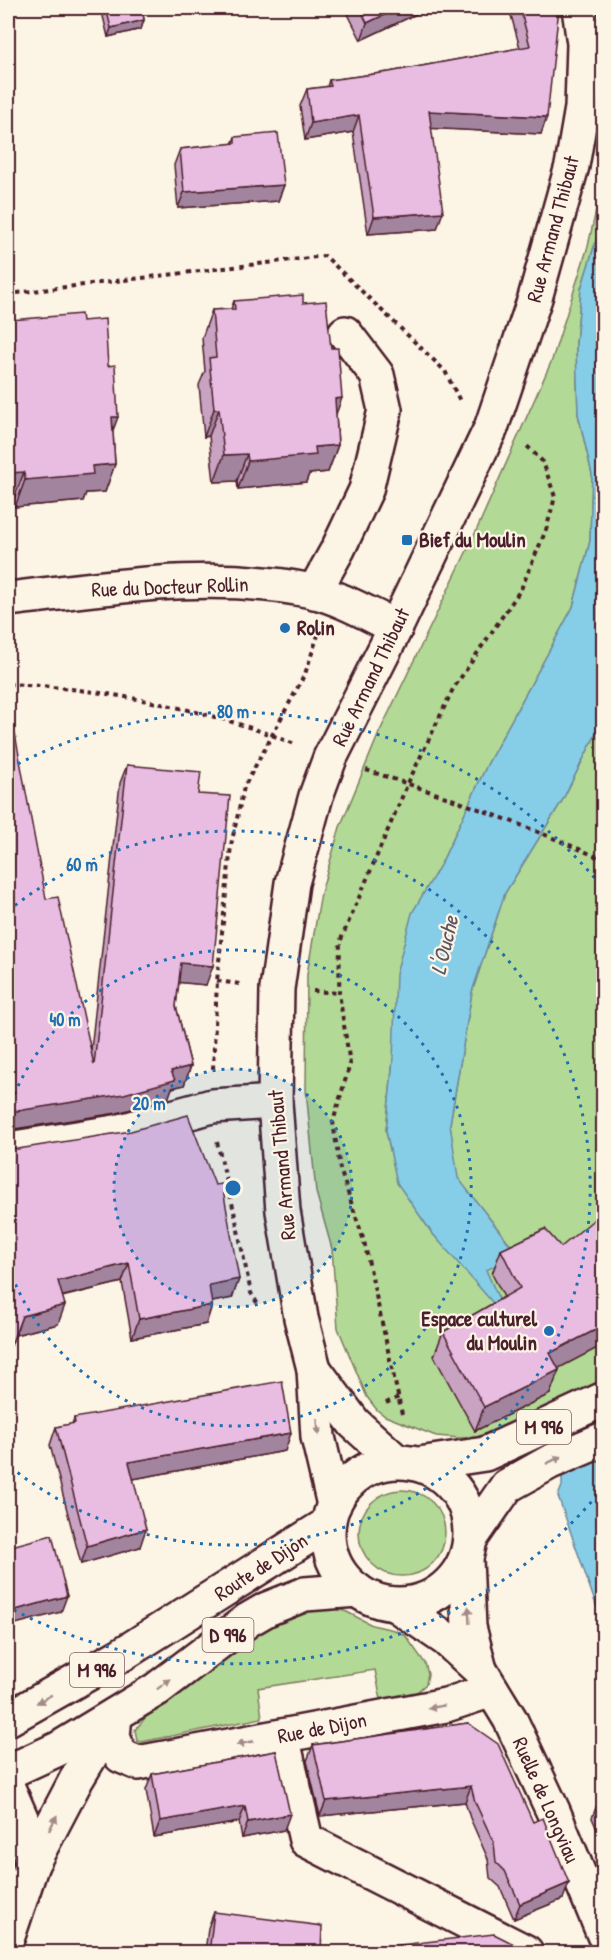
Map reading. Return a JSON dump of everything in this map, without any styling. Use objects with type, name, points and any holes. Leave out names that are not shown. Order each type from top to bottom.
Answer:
[{"type":"street","name":"Rue Armand Thibaut","points":[[331,1514],[318,1437],[314,1369],[301,1318],[283,1211],[275,1102],[277,989],[292,883],[316,796],[330,758],[396,627],[491,428],[535,298],[572,166],[594,40],[579,8]]},
{"type":"street","points":[[328,597],[338,549],[366,489],[385,410],[376,375],[345,333]]},
{"type":"street","name":"Rue du Docteur Rollin","points":[[8,599],[138,584],[237,581],[328,597],[396,627]]},
{"type":"street","points":[[8,1149],[121,1131],[212,1106],[275,1102]]},
{"type":"street","name":"Rue Armand Thibaut","points":[[314,1369],[354,1423],[408,1463]]},
{"type":"street","name":"M 996","points":[[408,1463],[485,1454],[603,1399]]},
{"type":"street","name":"M 996","points":[[468,1549],[507,1486],[550,1462],[603,1439]]},
{"type":"street","points":[[408,1463],[441,1475],[458,1492],[468,1514],[468,1549],[454,1579],[438,1594],[418,1602],[396,1605],[376,1600],[357,1590],[343,1577],[333,1561],[329,1543],[331,1514],[344,1488],[359,1474],[376,1465],[408,1463]]},
{"type":"street","name":"Route de Dijon","points":[[8,1719],[121,1655],[331,1514]]},
{"type":"street","name":"Ruelle de Longviau","points":[[468,1549],[469,1627],[486,1680]]},
{"type":"street","name":"Route de Dijon","points":[[115,1715],[157,1689],[248,1620],[267,1609],[305,1594],[357,1590]]},
{"type":"street","name":"Ruelle de Longviau","points":[[396,1605],[446,1639],[486,1680],[510,1719],[553,1812],[603,1935]]},
{"type":"street","name":"Rue de Dijon","points":[[115,1715],[113,1737],[122,1756],[138,1763],[446,1705],[486,1680]]},
{"type":"street","points":[[8,1936],[32,1864],[76,1780],[115,1715]]},
{"type":"street","name":"M 996","points":[[8,1772],[58,1749],[115,1715]]},
{"type":"street","points":[[282,1736],[306,1840],[526,1953]]},
{"type":"street","points":[[8,1788],[25,1827],[32,1864]]},
{"type":"path","points":[[8,294],[325,256],[445,372],[465,412],[491,428],[521,441],[543,462],[555,497],[546,530],[521,589],[453,689],[408,783],[340,942],[339,993],[350,1064],[333,1122],[340,1169],[364,1241],[390,1352],[408,1463]]},
{"type":"path","points":[[272,735],[305,674],[328,597]]},
{"type":"path","points":[[8,684],[79,690],[144,701],[272,735],[555,838],[603,860]]},
{"type":"green space","points":[[602,197],[603,218],[581,289],[576,344],[578,414],[592,474],[590,541],[573,607],[487,765],[442,862],[393,1060],[386,1131],[398,1183],[432,1233],[503,1308],[485,1270],[518,1254],[457,1178],[450,1124],[472,992],[505,893],[562,801],[603,720],[604,1379],[598,1382],[601,1393],[558,1411],[554,1403],[477,1437],[436,1436],[385,1416],[377,1410],[367,1397],[338,1328],[332,1249],[316,1192],[306,1090],[307,974],[321,893],[340,827],[379,733],[473,538],[552,360],[588,246],[597,206]]},
{"type":"green space","points":[[402,1490],[418,1494],[432,1503],[441,1517],[445,1533],[441,1549],[432,1563],[418,1572],[402,1576],[386,1572],[372,1563],[363,1549],[359,1533],[363,1517],[372,1503],[386,1494]]},
{"type":"green space","points":[[308,1607],[331,1607],[347,1612],[372,1625],[405,1635],[425,1663],[428,1674],[426,1684],[417,1692],[381,1700],[375,1670],[258,1688],[262,1718],[137,1741],[135,1730],[150,1712],[277,1617]]},
{"type":"water","name":"L'Ouche","points":[[603,218],[603,720],[562,801],[505,893],[472,992],[450,1124],[458,1178],[518,1255],[486,1270],[503,1308],[500,1311],[432,1233],[397,1183],[386,1131],[393,1060],[396,974],[412,913],[442,862],[487,765],[573,607],[590,541],[592,474],[578,414],[576,344],[581,289]]},
{"type":"water","points":[[603,1456],[603,1625],[558,1496],[562,1486],[562,1473]]},
{"type":"building","points":[[106,8],[142,8],[144,20],[111,28]]},
{"type":"building","points":[[360,8],[399,8],[367,23]]},
{"type":"building","points":[[520,8],[559,8],[547,117],[429,111],[443,212],[374,217],[359,115],[311,123],[307,89],[331,86],[329,80],[389,72],[530,46]]},
{"type":"building","points":[[278,133],[284,185],[184,192],[180,149],[235,143],[235,137]]},
{"type":"building","points":[[303,295],[303,303],[326,301],[331,348],[338,348],[342,398],[335,399],[338,445],[315,447],[316,455],[248,461],[247,454],[224,455],[219,409],[214,409],[209,358],[216,357],[212,310],[235,309],[234,301]]},
{"type":"building","points":[[81,314],[82,321],[105,319],[108,366],[115,365],[118,417],[112,417],[115,464],[92,466],[93,474],[25,480],[24,472],[8,473],[8,327],[12,327],[11,320]]},
{"type":"building","points":[[15,734],[46,899],[58,897],[94,1065],[127,765],[201,772],[198,794],[230,796],[213,966],[181,963],[176,1006],[191,1066],[171,1071],[175,1080],[124,1094],[8,1114],[8,735]]},
{"type":"building","points":[[188,1115],[215,1185],[222,1184],[239,1279],[209,1285],[212,1305],[139,1319],[129,1263],[58,1281],[65,1305],[22,1316],[8,1353],[8,1147],[18,1149],[131,1131]]},
{"type":"building","name":"Espace culturel du Moulin","points":[[603,1212],[603,1326],[550,1353],[559,1370],[484,1407],[443,1332],[520,1288],[501,1250],[545,1229],[561,1247]]},
{"type":"building","points":[[282,1381],[291,1433],[129,1462],[146,1529],[87,1546],[56,1427],[75,1423],[74,1418]]},
{"type":"building","points":[[52,1535],[67,1596],[8,1612],[8,1547]]},
{"type":"building","points":[[468,1723],[498,1744],[533,1822],[543,1818],[569,1883],[520,1904],[505,1871],[496,1862],[494,1843],[475,1802],[471,1786],[326,1801],[313,1745]]},
{"type":"building","points":[[276,1751],[290,1814],[248,1822],[245,1806],[160,1821],[152,1774]]},
{"type":"building","points":[[214,1912],[322,1926],[321,1953],[209,1953]]},
{"type":"building","points":[[494,1934],[514,1944],[515,1953],[331,1953]]},
{"type":"place","name":"Bief du Moulin","points":[[407,540]]},
{"type":"place","name":"Rolin","points":[[285,628]]},
{"type":"place","name":"Espace culturel du Moulin","points":[[549,1331]]}]
